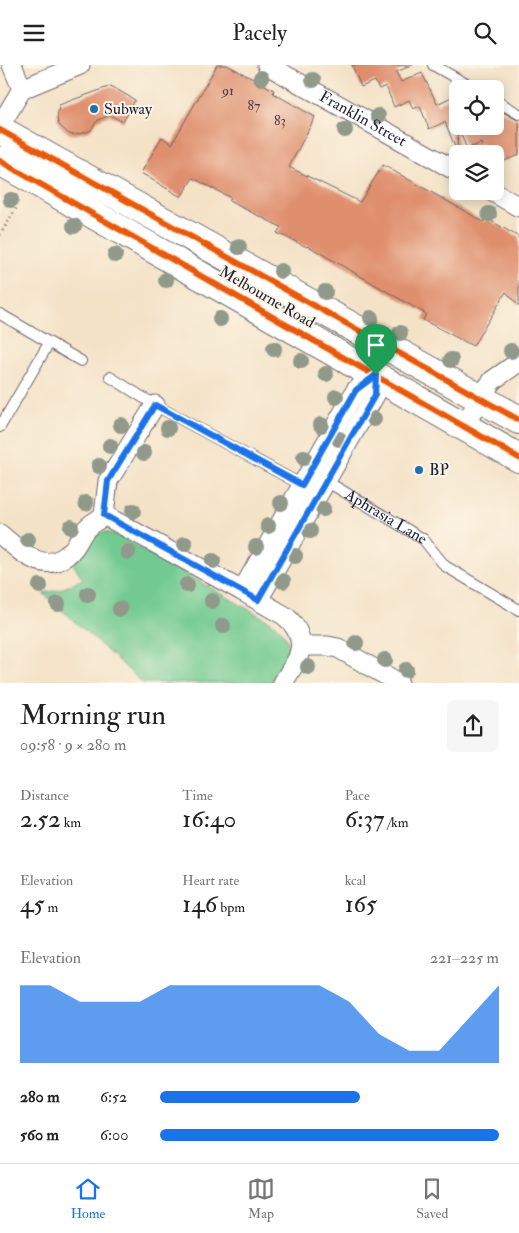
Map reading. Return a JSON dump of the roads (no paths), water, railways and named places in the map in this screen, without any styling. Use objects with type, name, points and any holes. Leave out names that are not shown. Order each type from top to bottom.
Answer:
[{"type":"main road","name":"Melbourne Road","points":[[0,130],[519,420]]},
{"type":"main road","name":"Melbourne Road","points":[[0,161],[519,458]]},
{"type":"main road","points":[[376,375],[384,345]]},
{"type":"street","points":[[12,65],[22,89]]},
{"type":"street","points":[[0,126],[22,89],[80,65]]},
{"type":"street","name":"Franklin Street","points":[[267,65],[449,167]]},
{"type":"street","points":[[504,198],[519,207]]},
{"type":"street","points":[[464,428],[480,397],[493,379],[519,362]]},
{"type":"street","points":[[250,595],[326,481],[375,395],[376,375]]},
{"type":"street","points":[[250,595],[302,485],[356,390],[376,375]]},
{"type":"street","points":[[0,534],[34,561],[46,562],[59,559],[69,553],[86,529],[104,515],[108,481],[155,405]]},
{"type":"street","name":"Aphrasia Lane","points":[[302,485],[326,481]]},
{"type":"street","points":[[104,515],[250,595],[291,621],[299,634],[301,646],[298,658],[283,683]]},
{"type":"street","points":[[301,646],[332,646],[338,648],[400,683]]},
{"type":"lane","points":[[433,65],[459,80]]},
{"type":"lane","points":[[504,105],[519,114]]},
{"type":"lane","points":[[0,314],[81,361]]},
{"type":"lane","points":[[0,427],[49,343]]},
{"type":"lane","points":[[110,377],[155,405],[302,485]]},
{"type":"lane","name":"Aphrasia Lane","points":[[326,481],[423,539],[445,566],[519,610]]},
{"type":"place","name":"Subway","points":[[94,109]]},
{"type":"place","name":"BP","points":[[419,470]]}]
